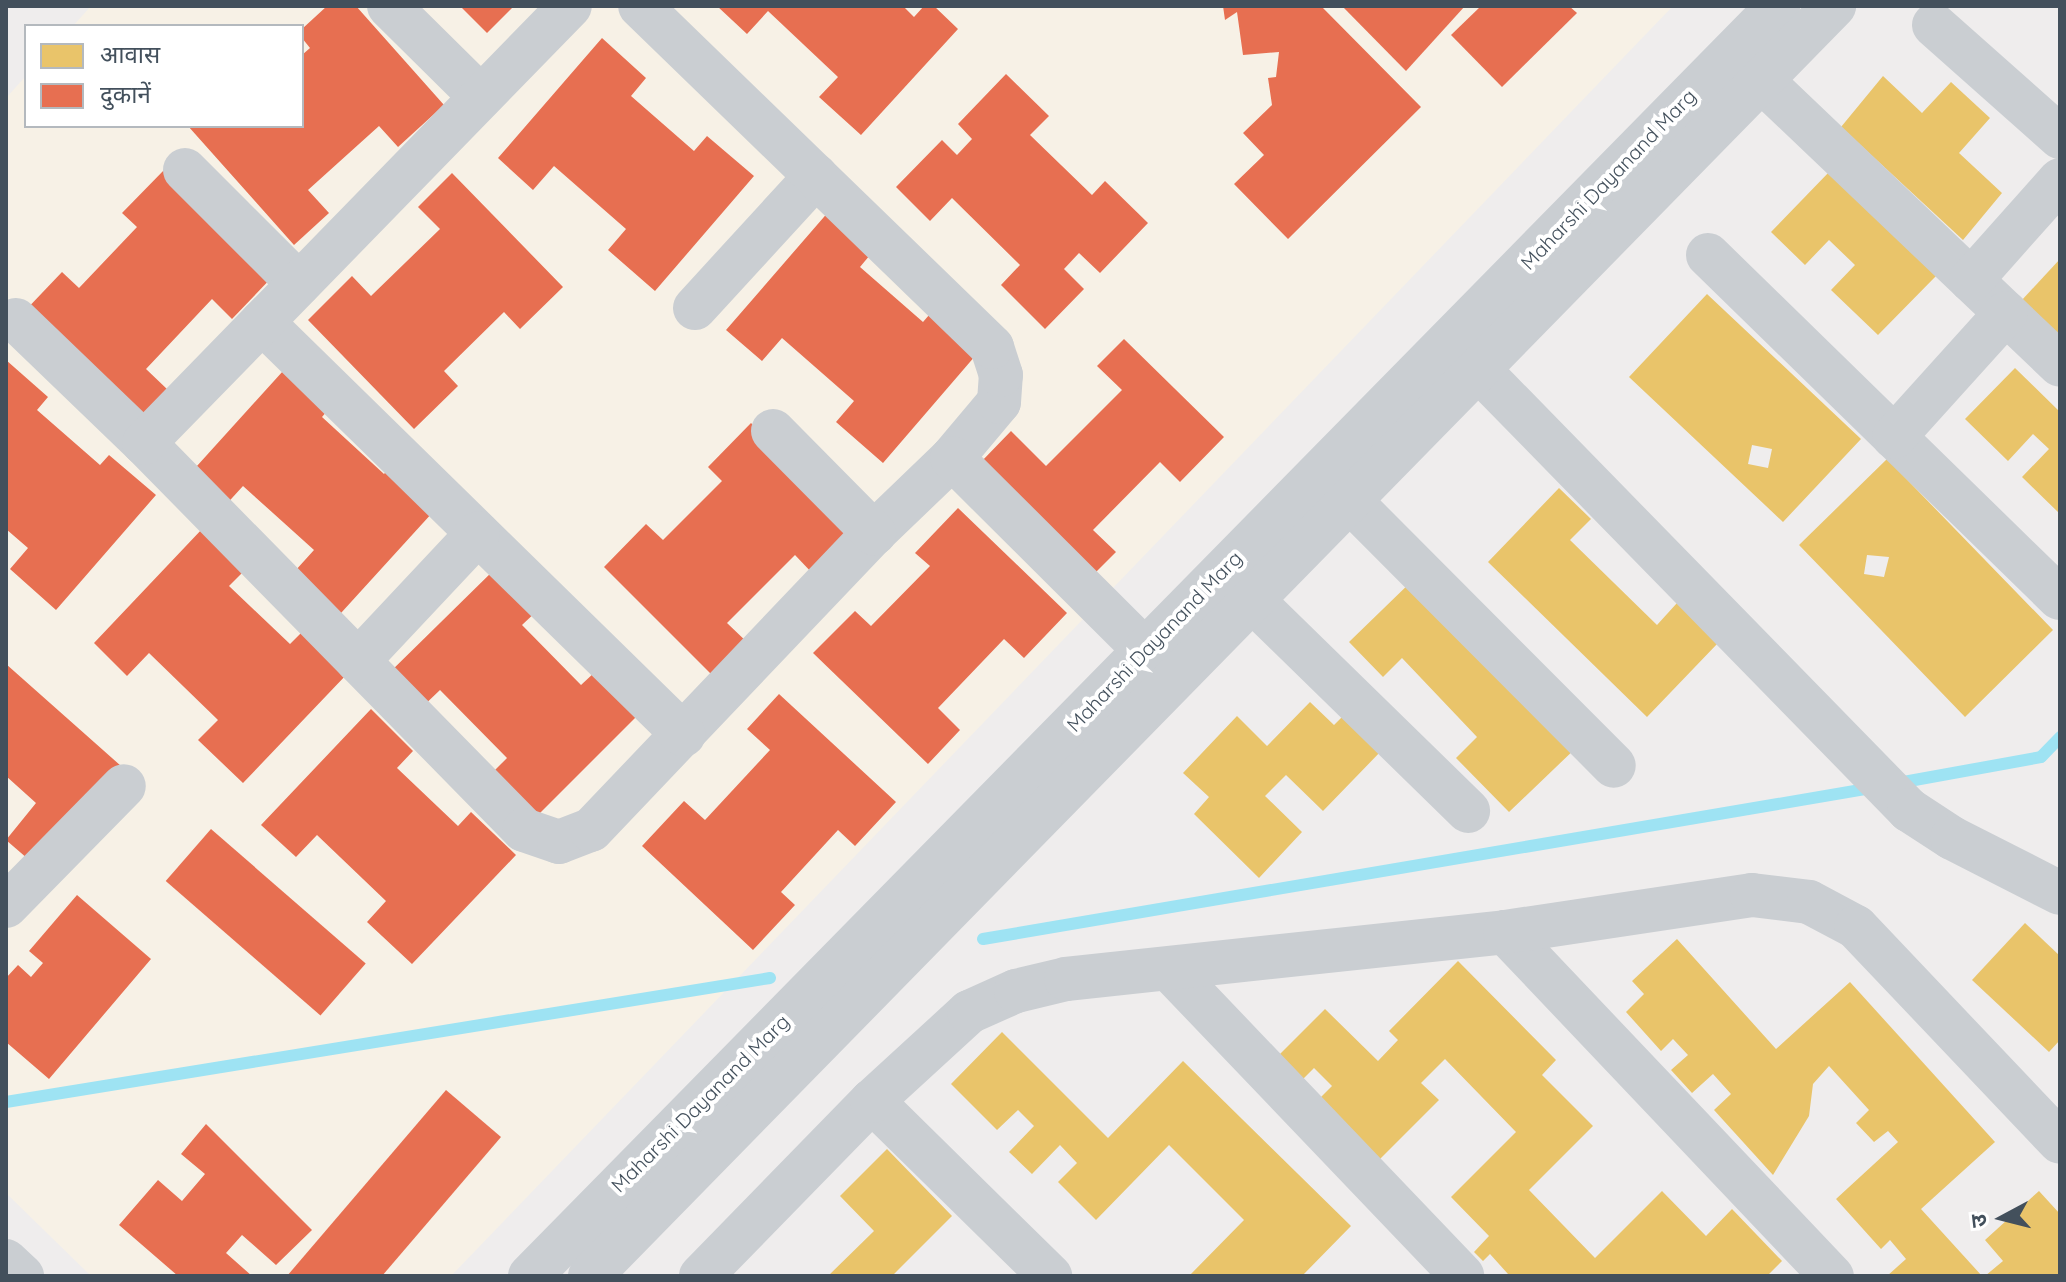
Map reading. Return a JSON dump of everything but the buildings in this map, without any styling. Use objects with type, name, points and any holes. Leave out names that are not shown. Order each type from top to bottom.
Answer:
[{"type":"street","points":[[389,6],[481,97]]},
{"type":"street","points":[[144,443],[570,6]]},
{"type":"street","name":"Maharshi Dayanand Marg","points":[[530,1276],[1778,6]]},
{"type":"street","name":"Maharshi Dayanand Marg","points":[[604,1272],[1349,500],[1834,6]]},
{"type":"street","points":[[16,320],[144,443],[524,830],[559,842],[591,830],[874,533],[952,458],[999,402],[1001,375],[992,347],[816,176],[655,11]]},
{"type":"street","points":[[1934,25],[2060,137]]},
{"type":"street","points":[[1761,80],[2060,365]]},
{"type":"street","points":[[185,170],[299,284]]},
{"type":"street","points":[[695,308],[816,176]]},
{"type":"street","points":[[1971,280],[2060,180]]},
{"type":"street","points":[[1708,255],[2060,598]]},
{"type":"street","points":[[1894,437],[2006,313]]},
{"type":"street","points":[[262,322],[684,735]]},
{"type":"street","points":[[1478,369],[1909,810],[1952,838],[2060,893]]},
{"type":"street","points":[[773,431],[874,533]]},
{"type":"street","points":[[952,458],[1145,650]]},
{"type":"street","points":[[1349,500],[1614,766]]},
{"type":"street","points":[[358,661],[478,533]]},
{"type":"street","points":[[1252,600],[1468,811]]},
{"type":"street","points":[[6,906],[124,786]]},
{"type":"street","points":[[701,1276],[872,1101],[969,1012],[1016,991],[1066,979],[1505,932],[1752,895],[1809,902],[1856,927],[2060,1142]]},
{"type":"street","points":[[1505,932],[1832,1276]]},
{"type":"street","points":[[1170,970],[1462,1276]]},
{"type":"street","points":[[872,1101],[1050,1276]]},
{"type":"street","points":[[6,1261],[22,1276]]},
{"type":"shaded area","points":[[91,6],[1673,6],[451,1276],[91,1276],[6,1193],[6,98],[24,78],[24,128],[304,128],[304,24],[75,24]]},
{"type":"waterway","points":[[1898,783],[2041,757],[2060,737]]},
{"type":"waterway","points":[[983,939],[1872,788]]},
{"type":"waterway","points":[[6,1102],[770,978]]}]
